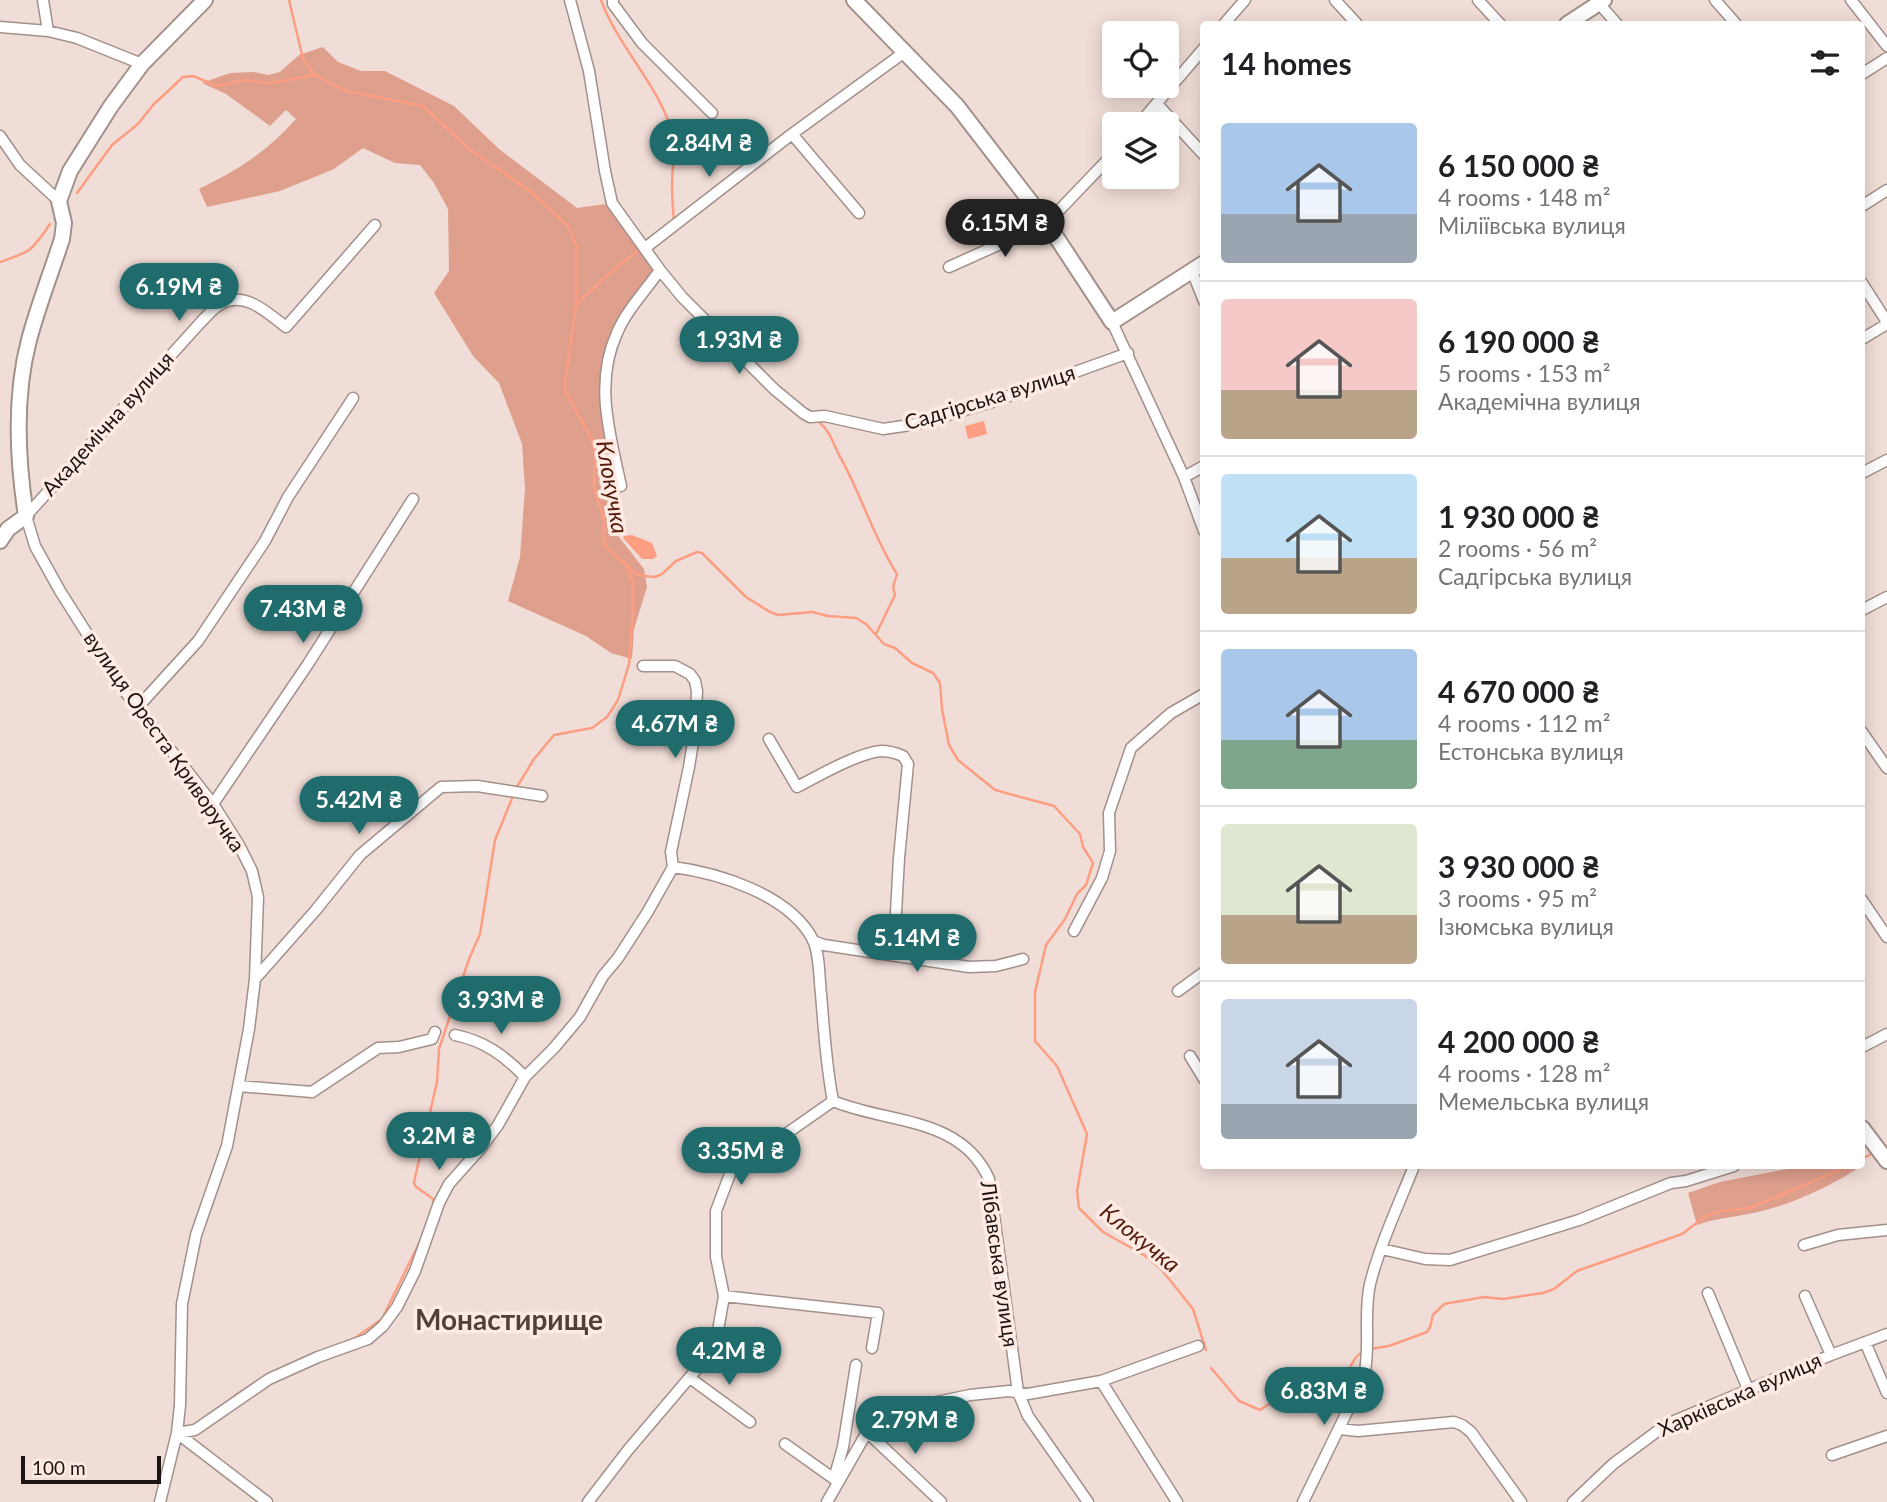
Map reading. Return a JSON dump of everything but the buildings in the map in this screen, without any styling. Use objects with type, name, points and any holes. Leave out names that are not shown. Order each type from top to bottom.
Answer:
[{"type":"street","points":[[43,0],[48,31]]},
{"type":"street","points":[[0,136],[20,165],[59,201],[71,171],[111,106],[142,64],[205,0]]},
{"type":"street","name":"Садгірська вулиця","points":[[570,0],[589,71],[612,204],[660,271],[704,321],[775,389],[810,417],[825,415],[883,429],[917,424],[992,402],[1128,353]]},
{"type":"street","points":[[613,0],[642,43],[712,113]]},
{"type":"street","points":[[854,0],[957,106],[1047,223],[1112,322],[1128,353],[1184,477],[1200,520]]},
{"type":"street","points":[[1227,21],[1245,0]]},
{"type":"street","points":[[1335,0],[1354,21]]},
{"type":"street","points":[[1478,0],[1497,21]]},
{"type":"street","points":[[1715,0],[1733,21]]},
{"type":"street","points":[[1850,0],[1887,46]]},
{"type":"street","points":[[1571,21],[1599,1],[1615,21]]},
{"type":"street","points":[[0,27],[48,31],[77,38],[142,64]]},
{"type":"street","points":[[645,248],[792,134],[906,51]]},
{"type":"street","points":[[1150,112],[1200,53]]},
{"type":"street","points":[[1865,72],[1887,58]]},
{"type":"street","points":[[1157,104],[1200,151]]},
{"type":"street","points":[[792,134],[859,213]]},
{"type":"street","points":[[950,267],[1047,223],[1102,166]]},
{"type":"street","points":[[1865,204],[1887,190]]},
{"type":"street","name":"вулиця Ореста Криворучка","points":[[59,201],[64,223],[62,239],[28,343],[22,378],[19,469],[26,516],[35,545],[60,591],[119,684],[213,804],[239,845],[254,879],[258,920],[255,979],[239,1086],[227,1146],[196,1235],[182,1304],[177,1433],[160,1502]]},
{"type":"street","name":"Академічна вулиця","points":[[26,516],[200,323],[221,304],[229,301],[254,302],[286,327],[375,225]]},
{"type":"street","points":[[1112,322],[1198,267]]},
{"type":"street","points":[[621,486],[604,394],[606,365],[617,331],[660,271]]},
{"type":"street","points":[[1865,288],[1887,323],[1865,337]]},
{"type":"street","points":[[137,708],[198,641],[265,541],[288,497],[353,398]]},
{"type":"street","points":[[1865,471],[1887,460]]},
{"type":"street","points":[[1184,477],[1200,468]]},
{"type":"street","points":[[213,804],[309,664],[413,499]]},
{"type":"street","points":[[0,541],[8,529],[26,516]]},
{"type":"street","points":[[1865,608],[1887,597]]},
{"type":"street","points":[[177,1433],[195,1430],[269,1380],[318,1356],[368,1339],[383,1326],[397,1307],[415,1271],[439,1203],[449,1184],[498,1125],[525,1077],[580,1017],[603,976],[618,958],[673,867],[671,852],[695,729],[697,691],[690,674],[675,666],[643,666]]},
{"type":"street","points":[[1074,930],[1105,869],[1110,851],[1109,813],[1131,748],[1171,713],[1200,696]]},
{"type":"street","points":[[1865,736],[1887,768]]},
{"type":"street","points":[[769,739],[797,787],[824,772],[878,751],[903,755],[908,764],[895,931],[888,955]]},
{"type":"street","points":[[255,979],[316,911],[360,855],[441,787],[477,786],[542,796]]},
{"type":"street","points":[[588,1502],[628,1450],[690,1378],[716,1342],[724,1296],[716,1257],[715,1219],[718,1202],[735,1165],[833,1101],[826,1065],[819,968],[813,941],[779,904],[722,877],[673,867]]},
{"type":"street","points":[[1865,904],[1887,937]]},
{"type":"street","points":[[813,941],[824,946],[969,967],[1023,959]]},
{"type":"street","points":[[1178,991],[1200,975]]},
{"type":"street","points":[[239,1086],[312,1092],[378,1048],[432,1039],[435,1032]]},
{"type":"street","points":[[1865,1045],[1887,1034]]},
{"type":"street","points":[[455,1035],[474,1039],[496,1050],[525,1077]]},
{"type":"street","points":[[1190,1056],[1200,1072]]},
{"type":"street","name":"Лібавська вулиця","points":[[833,1101],[849,1108],[936,1130],[956,1139],[971,1151],[984,1168],[989,1179],[1018,1392],[1028,1416],[1088,1502]]},
{"type":"street","points":[[1865,1132],[1886,1159]]},
{"type":"street","points":[[1303,1502],[1364,1377],[1368,1361],[1367,1309],[1370,1284],[1413,1169]]},
{"type":"street","points":[[1382,1249],[1425,1259],[1450,1260],[1571,1222],[1671,1183],[1724,1169]]},
{"type":"street","points":[[1804,1245],[1838,1235],[1887,1230]]},
{"type":"street","points":[[1708,1293],[1748,1389]]},
{"type":"street","points":[[724,1296],[878,1312],[872,1349]]},
{"type":"street","points":[[1805,1296],[1831,1355]]},
{"type":"street","name":"Харківська вулиця","points":[[1573,1502],[1613,1464],[1667,1424],[1887,1334]]},
{"type":"street","points":[[1865,1342],[1887,1393]]},
{"type":"street","points":[[827,1502],[867,1432],[885,1418],[908,1408],[970,1395],[1018,1392],[1028,1394],[1101,1381],[1198,1346]]},
{"type":"street","points":[[837,1482],[835,1475],[856,1365]]},
{"type":"street","points":[[690,1378],[750,1422]]},
{"type":"street","points":[[1101,1381],[1177,1502]]},
{"type":"street","points":[[1340,1429],[1358,1431],[1454,1423],[1462,1425],[1471,1432],[1521,1502]]},
{"type":"street","points":[[867,1432],[941,1502]]},
{"type":"street","points":[[177,1433],[267,1502]]},
{"type":"street","points":[[1832,1455],[1887,1436]]},
{"type":"street","points":[[785,1444],[837,1482]]},
{"type":"shaded area","points":[[323,47],[338,62],[361,71],[385,71],[454,106],[499,149],[577,208],[613,203],[661,270],[618,332],[604,394],[623,488],[618,490],[615,514],[619,537],[644,569],[647,587],[634,629],[632,659],[611,653],[586,636],[508,601],[520,557],[525,489],[522,444],[499,383],[473,356],[434,293],[449,271],[448,209],[434,183],[420,165],[395,163],[363,148],[334,169],[280,191],[207,207],[199,189],[251,159],[296,119],[286,110],[270,126],[226,94],[202,83],[230,73],[254,72],[268,75],[280,72],[299,55]]},
{"type":"shaded area","points":[[984,421],[987,434],[968,439],[965,426]]},
{"type":"shaded area","points":[[632,535],[652,543],[657,556],[653,559],[642,559],[623,538]]},
{"type":"shaded area","points":[[1787,1169],[1856,1169],[1813,1193],[1787,1203],[1697,1225],[1688,1193],[1720,1182]]},
{"type":"waterway","name":"Клокучка","points":[[289,0],[303,59],[315,75],[346,91],[423,106],[468,148],[531,192],[569,227],[576,246],[576,305],[565,384],[566,392],[595,450],[594,489],[604,518],[606,547],[635,573],[655,577],[676,561],[697,552],[702,553],[746,597],[770,612],[778,615],[812,612],[856,618],[866,624],[884,644],[895,648],[912,663],[933,673],[940,683],[949,745],[958,760],[995,790],[1054,806],[1080,834],[1083,847],[1093,863],[1086,885],[1077,894],[1065,919],[1046,945],[1035,992],[1035,1041],[1057,1066],[1087,1134],[1077,1191],[1079,1208],[1103,1232],[1144,1255],[1161,1269],[1193,1309],[1206,1350]]},
{"type":"waterway","points":[[601,0],[616,32],[654,91],[671,131],[674,220],[671,222]]},
{"type":"waterway","points":[[77,193],[112,145],[138,124],[153,105],[183,77],[193,76],[217,86],[244,80],[269,83],[315,75]]},
{"type":"waterway","points":[[0,262],[30,249],[50,224]]},
{"type":"waterway","points":[[576,305],[637,251]]},
{"type":"waterway","points":[[819,422],[831,437],[897,574],[893,587],[895,595],[876,634]]},
{"type":"waterway","points":[[515,790],[534,759],[554,735],[592,728],[607,717],[618,700],[629,664],[633,610],[633,581],[624,561]]},
{"type":"waterway","points":[[433,1206],[433,1199],[415,1186],[414,1182],[437,1082],[439,1049],[480,934],[495,840],[513,796]]},
{"type":"waterway","name":"Клокучка","points":[[1865,1157],[1875,1152]]},
{"type":"waterway","name":"Клокучка","points":[[1370,1349],[1389,1346],[1427,1332],[1433,1315],[1444,1304],[1484,1297],[1503,1299],[1543,1293],[1554,1289],[1577,1271],[1682,1234],[1706,1216],[1720,1211],[1750,1208],[1842,1169]]},
{"type":"waterway","points":[[352,1340],[382,1319],[423,1235]]},
{"type":"waterway","name":"Клокучка","points":[[1211,1368],[1239,1401],[1260,1410],[1272,1402],[1293,1409],[1316,1400],[1330,1390],[1364,1351]]},
{"type":"waterway","points":[[284,1367],[316,1353]]},
{"type":"waterway","points":[[235,1395],[254,1384]]},
{"type":"district","name":"Монастирище","points":[[509,1320]]}]
